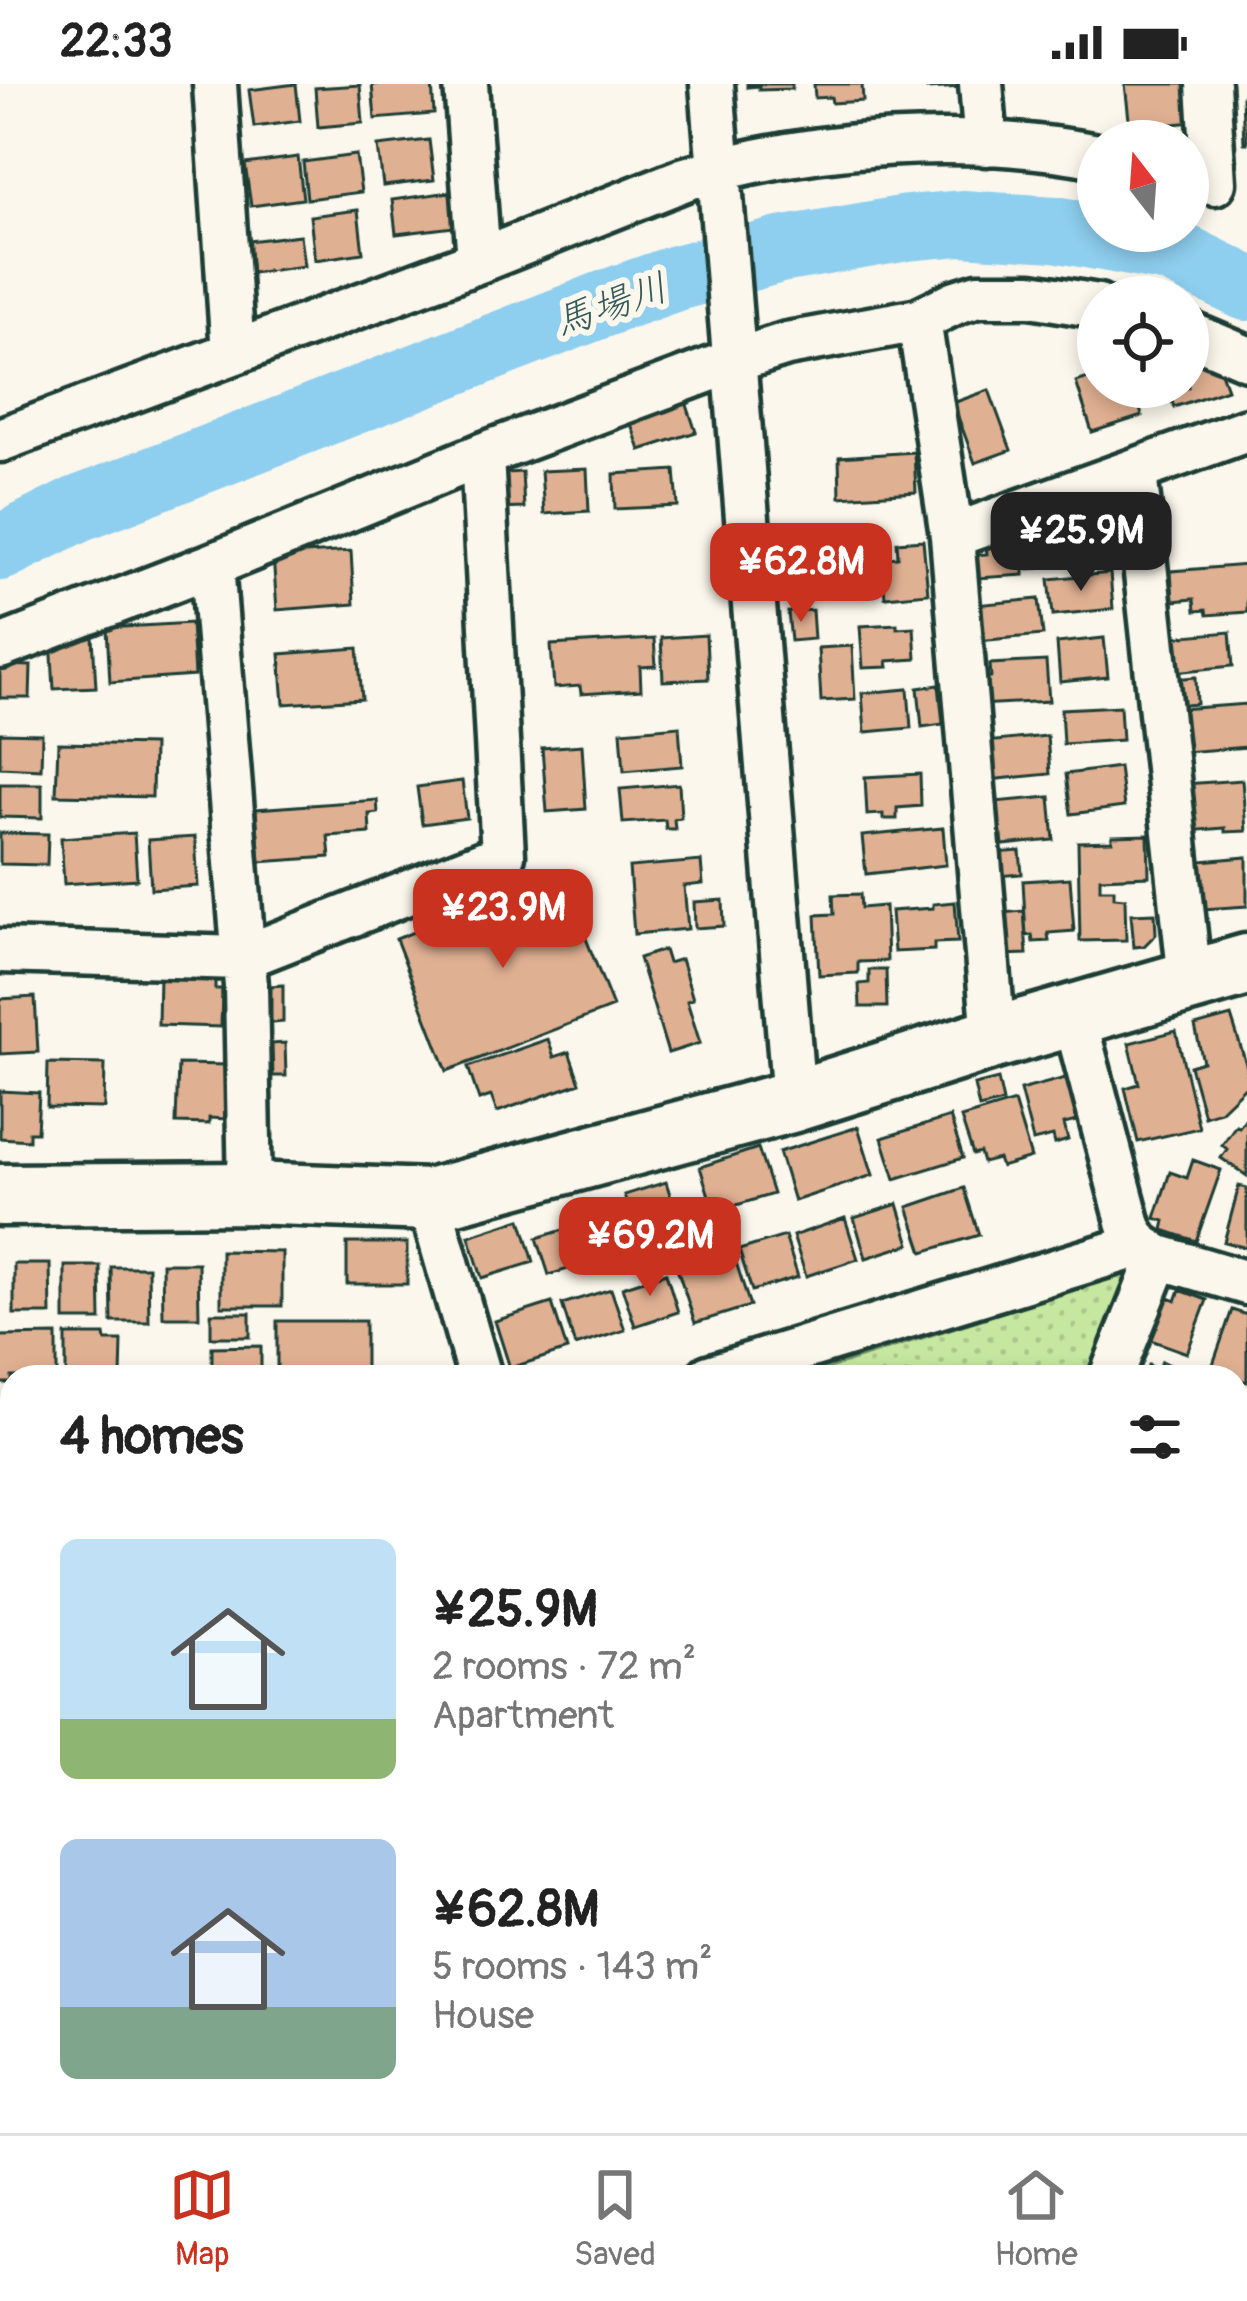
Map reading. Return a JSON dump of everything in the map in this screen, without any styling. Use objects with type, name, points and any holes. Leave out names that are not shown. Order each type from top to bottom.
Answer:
[{"type":"street","points":[[215,84],[233,353]]},
{"type":"street","points":[[466,84],[479,261]]},
{"type":"street","points":[[712,84],[794,1101]]},
{"type":"street","points":[[981,84],[986,144]]},
{"type":"street","points":[[1208,84],[1216,184]]},
{"type":"street","points":[[0,440],[643,195],[720,184],[774,158],[852,147],[951,142],[1077,152]]},
{"type":"street","points":[[0,646],[212,566],[482,455],[732,345],[787,344],[919,320],[956,302],[997,293],[1077,303]]},
{"type":"street","points":[[919,320],[952,536],[994,1038]]},
{"type":"street","points":[[1209,342],[1247,358]]},
{"type":"street","points":[[952,536],[1247,430]]},
{"type":"street","points":[[0,951],[242,958],[502,855],[482,455]]},
{"type":"street","points":[[1136,472],[1190,980]]},
{"type":"street","points":[[212,566],[246,986],[250,1193]]},
{"type":"street","points":[[0,1195],[250,1193],[428,1200],[794,1101],[1247,965]]},
{"type":"street","points":[[1074,1016],[1130,1228],[1150,1251],[1247,1283]]},
{"type":"street","points":[[428,1200],[476,1365]]},
{"type":"street","points":[[751,1365],[1150,1251]]},
{"type":"street","points":[[1115,1365],[1150,1251]]},
{"type":"green space","points":[[1136,1269],[1092,1365],[838,1365]]},
{"type":"building","points":[[296,84],[300,121],[254,127],[249,90]]},
{"type":"building","points":[[372,84],[432,84],[434,114],[375,119]]},
{"type":"building","points":[[747,84],[792,84],[792,89],[759,90]]},
{"type":"building","points":[[814,84],[862,84],[863,101],[832,103],[831,97],[815,98]]},
{"type":"building","points":[[927,84],[963,84],[963,87],[927,89]]},
{"type":"building","points":[[1125,84],[1190,84],[1194,120],[1129,120]]},
{"type":"building","points":[[360,85],[363,123],[318,127],[315,88]]},
{"type":"building","points":[[1242,97],[1247,97],[1247,143],[1244,143]]},
{"type":"building","points":[[429,140],[434,180],[383,186],[378,146]]},
{"type":"building","points":[[356,155],[361,192],[307,199],[303,162]]},
{"type":"building","points":[[298,157],[303,199],[251,206],[245,164]]},
{"type":"building","points":[[450,192],[454,227],[396,234],[392,200]]},
{"type":"building","points":[[358,210],[363,253],[315,260],[310,216]]},
{"type":"building","points":[[300,235],[304,266],[252,273],[248,241]]},
{"type":"building","points":[[1215,356],[1227,389],[1209,395],[1209,358]]},
{"type":"building","points":[[989,390],[1011,450],[975,463],[953,403]]},
{"type":"building","points":[[685,399],[696,432],[640,450],[629,418]]},
{"type":"building","points":[[1084,408],[1140,408],[1142,416],[1092,432]]},
{"type":"building","points":[[914,452],[916,492],[840,497],[839,457]]},
{"type":"building","points":[[587,469],[589,511],[544,514],[541,471]]},
{"type":"building","points":[[675,470],[678,506],[615,509],[614,474]]},
{"type":"building","points":[[522,472],[524,508],[493,509],[491,474]]},
{"type":"building","points":[[1109,514],[1112,550],[1068,553],[1066,518]]},
{"type":"building","points":[[844,539],[849,591],[791,596],[790,588],[785,589],[781,545]]},
{"type":"building","points":[[1037,539],[1039,568],[1024,569],[1024,575],[977,578],[975,555],[987,554],[986,543]]},
{"type":"building","points":[[923,540],[928,593],[885,597],[882,568],[889,567],[888,558],[898,557],[897,542]]},
{"type":"building","points":[[351,551],[354,604],[277,610],[273,556]]},
{"type":"building","points":[[1247,565],[1247,612],[1207,615],[1206,610],[1195,611],[1194,599],[1173,601],[1171,571]]},
{"type":"building","points":[[1110,573],[1113,609],[1053,615],[1049,579]]},
{"type":"building","points":[[1039,599],[1043,635],[977,641],[974,605]]},
{"type":"building","points":[[812,610],[814,639],[791,641],[788,612]]},
{"type":"building","points":[[191,623],[194,676],[110,682],[107,628]]},
{"type":"building","points":[[897,624],[897,628],[914,627],[916,659],[863,668],[860,626]]},
{"type":"building","points":[[1230,632],[1233,666],[1174,672],[1171,637]]},
{"type":"building","points":[[706,635],[708,679],[663,681],[661,638]]},
{"type":"building","points":[[93,637],[96,687],[54,689],[51,639]]},
{"type":"building","points":[[1104,638],[1108,677],[1060,682],[1057,643]]},
{"type":"building","points":[[654,639],[656,666],[640,667],[641,690],[581,694],[580,686],[554,688],[551,645]]},
{"type":"building","points":[[852,646],[855,699],[821,701],[818,648]]},
{"type":"building","points":[[358,648],[362,699],[284,704],[280,654]]},
{"type":"building","points":[[1046,661],[1049,701],[980,705],[979,678],[991,677],[990,664]]},
{"type":"building","points":[[0,665],[31,666],[30,698],[0,698]]},
{"type":"building","points":[[1196,677],[1197,704],[1174,706],[1173,679]]},
{"type":"building","points":[[939,685],[943,724],[922,727],[918,688]]},
{"type":"building","points":[[908,689],[911,728],[865,732],[862,693]]},
{"type":"building","points":[[1247,704],[1247,747],[1184,752],[1180,709]]},
{"type":"building","points":[[1120,706],[1122,740],[1063,744],[1061,709]]},
{"type":"building","points":[[679,726],[682,766],[624,771],[621,731]]},
{"type":"building","points":[[0,733],[42,734],[41,769],[0,767]]},
{"type":"building","points":[[1047,736],[1050,774],[988,780],[985,742]]},
{"type":"building","points":[[58,743],[153,745],[152,797],[56,795]]},
{"type":"building","points":[[582,745],[586,809],[547,812],[542,748]]},
{"type":"building","points":[[1119,767],[1124,807],[1071,814],[1066,774]]},
{"type":"building","points":[[920,774],[921,806],[897,808],[897,819],[867,815],[865,777]]},
{"type":"building","points":[[1242,780],[1246,831],[1188,831],[1184,784]]},
{"type":"building","points":[[462,781],[467,818],[422,824],[417,787]]},
{"type":"building","points":[[0,784],[42,784],[42,818],[0,817]]},
{"type":"building","points":[[679,784],[681,818],[674,819],[675,829],[666,829],[665,820],[623,823],[620,789]]},
{"type":"building","points":[[1050,797],[1054,840],[1003,845],[1002,836],[997,836],[994,802]]},
{"type":"building","points":[[377,800],[378,813],[369,814],[370,833],[328,836],[330,857],[260,862],[256,809]]},
{"type":"building","points":[[943,828],[946,865],[866,874],[862,836]]},
{"type":"building","points":[[0,833],[48,834],[47,865],[0,864]]},
{"type":"building","points":[[134,833],[137,879],[64,884],[61,838]]},
{"type":"building","points":[[1148,835],[1149,876],[1100,878],[1100,889],[1114,889],[1114,897],[1125,898],[1126,940],[1080,941],[1078,842]]},
{"type":"building","points":[[195,837],[198,886],[151,889],[148,840]]},
{"type":"building","points":[[1020,851],[1022,874],[997,876],[995,853]]},
{"type":"building","points":[[1247,857],[1247,906],[1203,909],[1189,862]]},
{"type":"building","points":[[701,861],[703,884],[684,886],[688,929],[634,934],[629,867]]},
{"type":"building","points":[[561,875],[613,1007],[447,1071],[396,939],[448,918],[443,903],[478,889],[481,895],[503,887],[506,896]]},
{"type":"building","points":[[1070,878],[1074,931],[1048,933],[1049,941],[1033,942],[1032,935],[1026,936],[1023,881]]},
{"type":"building","points":[[860,894],[861,908],[885,906],[887,961],[858,962],[858,973],[819,975],[816,915],[834,914],[833,895]]},
{"type":"building","points":[[723,900],[724,926],[695,928],[694,902]]},
{"type":"building","points":[[955,902],[958,942],[934,943],[934,950],[894,952],[891,911]]},
{"type":"building","points":[[1024,911],[1027,954],[1002,955],[1000,913]]},
{"type":"building","points":[[1155,913],[1156,934],[1144,946],[1134,947],[1131,914]]},
{"type":"building","points":[[664,950],[668,963],[681,959],[700,1043],[668,1053],[639,958]]},
{"type":"building","points":[[869,970],[886,970],[887,1007],[860,1007],[859,984],[869,983]]},
{"type":"building","points":[[159,975],[215,976],[215,989],[222,989],[221,1027],[158,1025]]},
{"type":"building","points":[[283,985],[283,1022],[271,1023],[271,986]]},
{"type":"building","points":[[35,997],[38,1052],[0,1054],[0,999]]},
{"type":"building","points":[[1231,1016],[1247,1067],[1247,1085],[1220,1111],[1204,1116],[1190,1066],[1203,1062],[1195,1026]]},
{"type":"building","points":[[1176,1031],[1199,1128],[1138,1142],[1125,1088],[1139,1084],[1129,1043]]},
{"type":"building","points":[[548,1039],[554,1057],[569,1052],[580,1083],[497,1112],[491,1096],[479,1100],[468,1067]]},
{"type":"building","points":[[285,1043],[286,1076],[273,1076],[272,1044]]},
{"type":"building","points":[[48,1063],[105,1064],[104,1108],[47,1107]]},
{"type":"building","points":[[178,1064],[230,1065],[227,1119],[176,1123]]},
{"type":"building","points":[[1069,1077],[1081,1120],[1064,1124],[1068,1140],[1055,1144],[1053,1136],[1033,1141],[1020,1090]]},
{"type":"building","points":[[998,1079],[1003,1102],[979,1108],[974,1085]]},
{"type":"building","points":[[0,1091],[39,1093],[37,1132],[29,1132],[29,1140],[0,1138]]},
{"type":"building","points":[[1014,1102],[1031,1158],[1001,1167],[998,1159],[983,1163],[980,1153],[973,1155],[961,1118]]},
{"type":"building","points":[[950,1117],[963,1158],[895,1179],[882,1138]]},
{"type":"building","points":[[1246,1118],[1247,1176],[1221,1158],[1227,1149],[1222,1145]]},
{"type":"building","points":[[858,1127],[873,1175],[794,1201],[779,1152]]},
{"type":"building","points":[[758,1148],[773,1194],[714,1212],[700,1167]]},
{"type":"building","points":[[1193,1160],[1221,1170],[1196,1241],[1163,1230],[1165,1221],[1155,1218],[1170,1172],[1187,1178]]},
{"type":"building","points":[[666,1182],[683,1235],[641,1249],[624,1195]]},
{"type":"building","points":[[1239,1186],[1247,1188],[1247,1248],[1224,1242]]},
{"type":"building","points":[[964,1188],[979,1235],[923,1252],[908,1207]]},
{"type":"building","points":[[898,1204],[910,1244],[866,1258],[854,1218]]},
{"type":"building","points":[[845,1218],[858,1259],[806,1276],[793,1236]]},
{"type":"building","points":[[521,1219],[534,1262],[482,1278],[469,1236]]},
{"type":"building","points":[[579,1225],[591,1262],[549,1275],[537,1238]]},
{"type":"building","points":[[785,1236],[798,1277],[752,1291],[739,1250]]},
{"type":"building","points":[[347,1243],[407,1243],[407,1284],[347,1284]]},
{"type":"building","points":[[221,1251],[282,1252],[282,1306],[221,1306]]},
{"type":"building","points":[[733,1253],[750,1306],[695,1323],[678,1271]]},
{"type":"building","points":[[162,1263],[198,1263],[199,1317],[163,1317]]},
{"type":"building","points":[[14,1264],[50,1264],[51,1314],[14,1314]]},
{"type":"building","points":[[65,1266],[100,1266],[101,1320],[65,1320]]},
{"type":"building","points":[[111,1267],[148,1267],[149,1322],[112,1322]]},
{"type":"building","points":[[666,1273],[678,1312],[635,1326],[622,1287]]},
{"type":"building","points":[[611,1289],[625,1330],[575,1346],[562,1304]]},
{"type":"building","points":[[1180,1290],[1207,1300],[1187,1353],[1148,1339],[1164,1296],[1176,1301]]},
{"type":"building","points":[[552,1303],[567,1350],[509,1365],[495,1321]]},
{"type":"building","points":[[1232,1310],[1247,1315],[1247,1365],[1213,1365]]},
{"type":"building","points":[[211,1313],[250,1313],[250,1337],[211,1337]]},
{"type":"building","points":[[277,1321],[365,1321],[365,1365],[277,1365]]},
{"type":"building","points":[[57,1335],[57,1365],[0,1365],[0,1336]]},
{"type":"building","points":[[66,1335],[105,1335],[106,1341],[122,1341],[121,1365],[66,1365]]},
{"type":"building","points":[[261,1346],[261,1365],[212,1365],[212,1347]]},
{"type":"waterway","name":"馬場川","points":[[0,548],[78,509],[614,300],[780,250],[962,223],[1055,229],[1169,250],[1247,288]]}]
